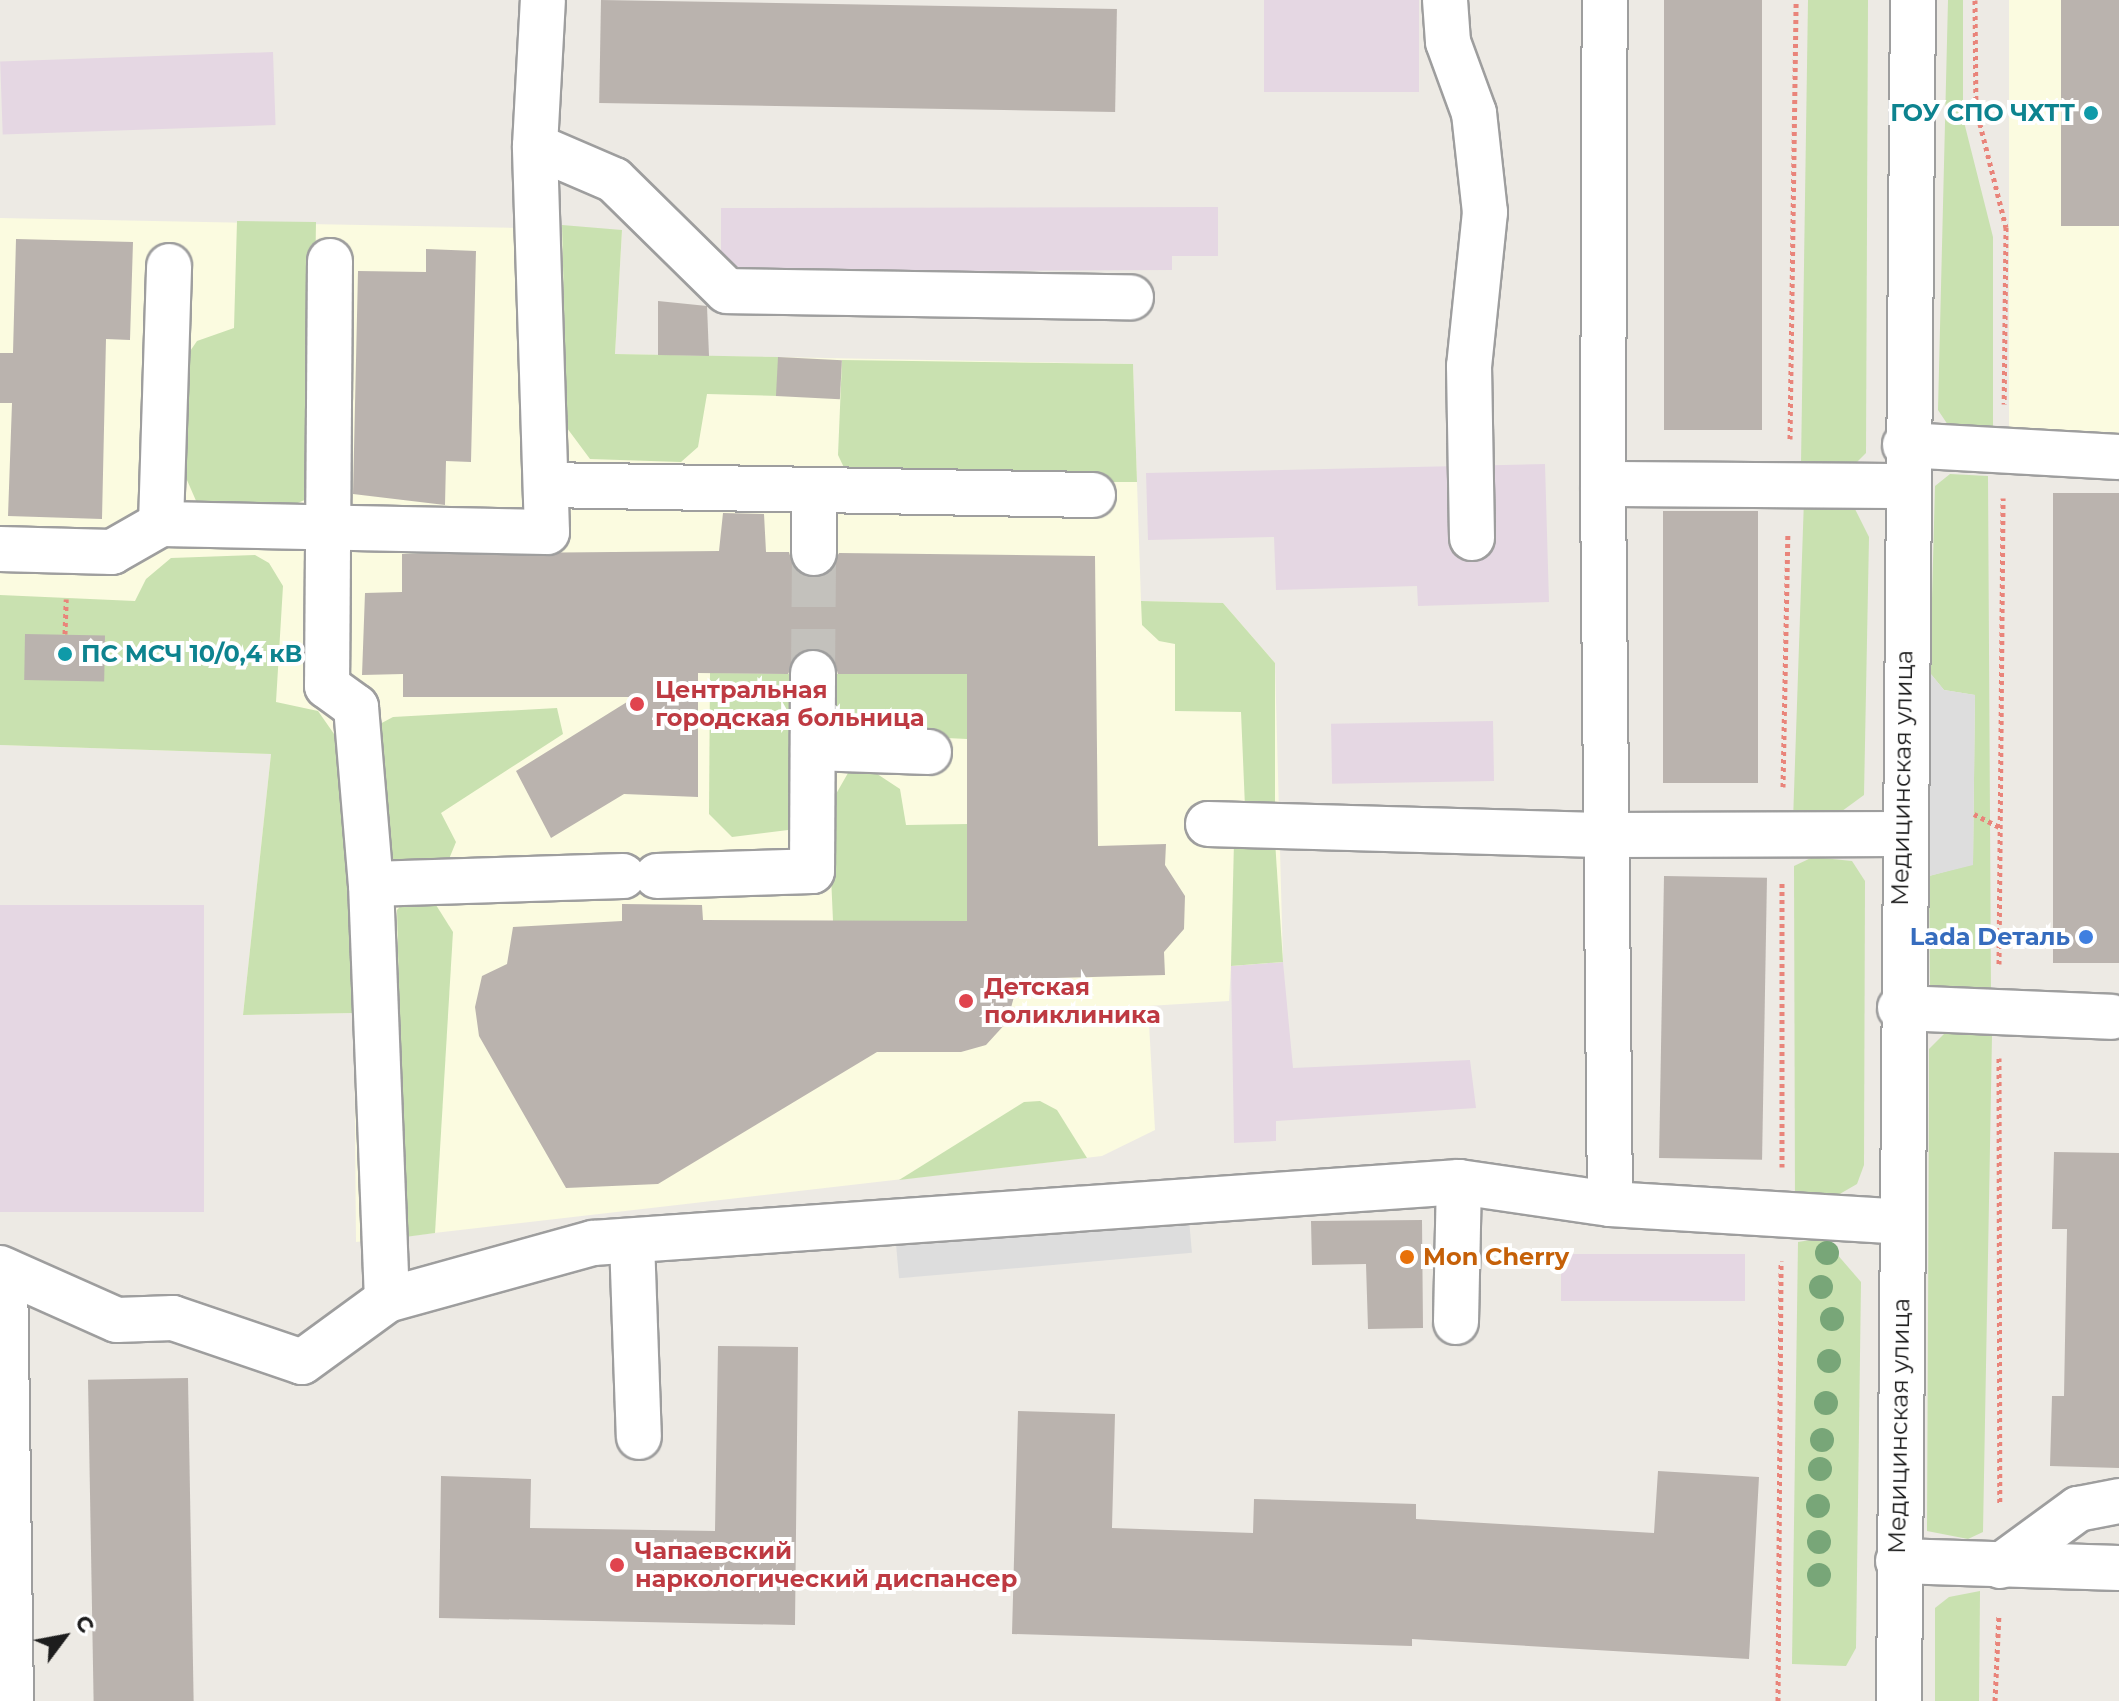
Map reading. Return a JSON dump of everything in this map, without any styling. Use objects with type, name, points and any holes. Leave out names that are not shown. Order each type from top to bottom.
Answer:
[{"type":"street","points":[[0,549],[112,552],[161,524],[327,530],[547,532],[535,146],[543,0]]},
{"type":"street","points":[[1445,0],[1448,42],[1474,113],[1485,212],[1469,366],[1472,538]]},
{"type":"street","points":[[1605,0],[1603,484],[1610,1204]]},
{"type":"street","name":"Медицинская улица","points":[[1899,1701],[1900,1008],[1913,0]]},
{"type":"street","points":[[535,146],[614,180],[727,291],[1131,297]]},
{"type":"street","points":[[330,261],[327,686],[356,707],[371,884],[387,1300]]},
{"type":"street","points":[[161,524],[169,266]]},
{"type":"street","points":[[1603,484],[1905,466],[2003,449],[2119,457]]},
{"type":"street","points":[[546,485],[1093,495]]},
{"type":"street","points":[[814,490],[814,553]]},
{"type":"street","points":[[371,884],[812,871],[813,673]]},
{"type":"street","points":[[813,748],[929,752]]},
{"type":"street","points":[[1208,824],[1608,835],[1902,834]]},
{"type":"street","points":[[1900,1008],[1999,1015],[2112,1017]]},
{"type":"street","points":[[1456,1322],[1459,1182]]},
{"type":"street","points":[[11,1701],[3,1270],[117,1320],[173,1318],[302,1362],[387,1300],[593,1243],[1459,1182],[1610,1204],[1901,1222]]},
{"type":"street","points":[[632,1241],[639,1437]]},
{"type":"street","points":[[2000,1566],[2078,1509],[2119,1501]]},
{"type":"street","points":[[1898,1561],[2119,1568]]},
{"type":"path","points":[[1975,0],[1976,108],[2006,227],[1999,1015],[2000,1566],[1995,1701]]},
{"type":"path","points":[[1974,814],[2000,827]]},
{"type":"shaded area","points":[[1264,0],[1419,0],[1419,92],[1264,92]]},
{"type":"shaded area","points":[[2009,0],[2119,0],[2119,447],[2009,447]]},
{"type":"shaded area","points":[[273,52],[276,125],[3,134],[0,62]]},
{"type":"shaded area","points":[[1218,207],[1218,256],[1172,256],[1172,270],[721,272],[721,208]]},
{"type":"shaded area","name":"Центральная городская больница","points":[[0,218],[622,230],[615,354],[1133,364],[1141,601],[1223,603],[1275,663],[1283,962],[1231,966],[1229,1001],[1148,1006],[1155,1130],[1102,1156],[356,1242],[354,1013],[243,1015],[271,754],[0,745]]},
{"type":"shaded area","points":[[1545,464],[1549,602],[1418,606],[1417,586],[1276,590],[1274,537],[1148,540],[1146,473]]},
{"type":"shaded area","points":[[1930,673],[1944,690],[1975,695],[1973,865],[1929,876]]},
{"type":"shaded area","points":[[1493,721],[1494,781],[1332,784],[1331,724]]},
{"type":"shaded area","points":[[0,905],[204,905],[204,1212],[0,1212]]},
{"type":"shaded area","points":[[1283,962],[1293,1068],[1470,1060],[1476,1108],[1276,1121],[1276,1141],[1234,1143],[1231,966]]},
{"type":"shaded area","points":[[1186,1185],[1192,1253],[899,1278],[893,1211]]},
{"type":"shaded area","points":[[1561,1254],[1745,1254],[1745,1301],[1561,1301]]},
{"type":"green space","points":[[1808,0],[1868,0],[1866,453],[1854,465],[1801,464]]},
{"type":"green space","points":[[1948,0],[1963,0],[1963,118],[1993,237],[1993,429],[1950,428],[1938,410]]},
{"type":"green space","points":[[237,221],[316,222],[312,484],[307,499],[286,508],[213,510],[197,503],[183,471],[186,357],[197,341],[234,328]]},
{"type":"green space","points":[[562,225],[622,230],[615,354],[778,357],[779,396],[707,394],[698,447],[681,462],[590,459],[567,428]]},
{"type":"green space","points":[[842,360],[1133,364],[1137,482],[863,482],[848,476],[838,455]]},
{"type":"green space","points":[[1950,474],[1988,476],[1991,993],[1930,987],[1929,876],[1973,864],[1975,695],[1944,690],[1930,673],[1935,486]]},
{"type":"green space","points":[[1804,499],[1834,499],[1855,509],[1869,537],[1864,795],[1827,822],[1793,821]]},
{"type":"green space","points":[[255,555],[269,563],[283,586],[276,702],[318,711],[339,741],[354,1013],[243,1015],[271,754],[0,745],[0,595],[135,601],[146,579],[171,558]]},
{"type":"green space","points":[[1141,601],[1223,603],[1275,663],[1275,807],[1245,807],[1241,712],[1175,711],[1175,644],[1159,641],[1142,625]]},
{"type":"green space","points":[[710,673],[800,674],[796,822],[788,830],[732,837],[709,814]]},
{"type":"green space","points":[[831,674],[967,674],[967,739],[847,733],[832,713]]},
{"type":"green space","points":[[557,708],[563,734],[441,813],[456,842],[449,859],[399,867],[383,854],[378,725],[393,717]]},
{"type":"green space","points":[[868,768],[900,789],[906,825],[968,824],[967,921],[833,921],[828,808],[848,773]]},
{"type":"green space","points":[[1234,841],[1275,841],[1283,962],[1231,966]]},
{"type":"green space","points":[[1813,857],[1852,861],[1865,881],[1864,1165],[1857,1184],[1831,1199],[1795,1201],[1794,866]]},
{"type":"green space","points":[[406,900],[436,905],[453,932],[435,1233],[405,1237],[397,910]]},
{"type":"green space","points":[[1972,1029],[1992,1036],[1983,1532],[1968,1539],[1927,1531],[1929,1049],[1945,1033]]},
{"type":"green space","points":[[1040,1101],[1057,1110],[1087,1158],[899,1180],[1024,1102]]},
{"type":"green space","points":[[1823,1238],[1861,1282],[1856,1648],[1846,1666],[1792,1664],[1798,1242]]},
{"type":"green space","points":[[1980,1591],[1979,1701],[1935,1701],[1935,1608],[1949,1597]]},
{"type":"building","points":[[601,0],[1117,9],[1115,112],[599,103]]},
{"type":"building","points":[[1664,0],[1762,0],[1762,430],[1664,430]]},
{"type":"building","name":"ГОУ СПО ЧХТТ","points":[[2061,0],[2119,0],[2119,226],[2061,226]]},
{"type":"building","points":[[16,239],[133,242],[130,340],[106,339],[102,519],[8,516],[12,403],[0,403],[0,353],[13,353]]},
{"type":"building","points":[[426,249],[476,251],[471,462],[446,461],[445,505],[353,494],[358,271],[426,272]]},
{"type":"building","points":[[658,301],[707,306],[709,356],[658,355]]},
{"type":"building","points":[[778,357],[842,360],[840,399],[776,396]]},
{"type":"building","points":[[2053,493],[2119,493],[2119,963],[2053,963]]},
{"type":"building","points":[[1663,511],[1758,511],[1758,783],[1663,783]]},
{"type":"building","points":[[723,513],[764,514],[766,552],[789,552],[793,566],[813,578],[827,574],[839,553],[1095,556],[1098,846],[1166,844],[1165,865],[1185,896],[1184,929],[1164,952],[1165,975],[1019,979],[1007,1022],[986,1045],[961,1052],[877,1052],[658,1184],[566,1188],[479,1036],[475,1007],[482,976],[507,964],[513,927],[622,921],[622,904],[702,905],[703,920],[967,921],[967,674],[838,674],[834,660],[814,648],[800,652],[788,674],[698,673],[698,797],[624,794],[551,838],[516,771],[635,697],[403,697],[403,674],[362,675],[365,593],[402,592],[402,554],[719,551]]},
{"type":"building","name":"ПС МСЧ 10/0,4 кВ","points":[[25,634],[105,635],[104,681],[24,680]]},
{"type":"building","points":[[1664,876],[1767,878],[1762,1160],[1659,1158]]},
{"type":"building","points":[[2054,1152],[2119,1153],[2119,1468],[2050,1466],[2052,1396],[2064,1396],[2067,1229],[2052,1229]]},
{"type":"building","points":[[1422,1220],[1423,1328],[1368,1329],[1366,1264],[1312,1265],[1311,1221]]},
{"type":"building","points":[[718,1346],[798,1347],[795,1625],[439,1618],[441,1476],[531,1479],[530,1528],[715,1531]]},
{"type":"building","points":[[188,1378],[194,1701],[94,1701],[88,1380]]},
{"type":"building","points":[[1018,1411],[1115,1414],[1112,1528],[1253,1533],[1254,1499],[1416,1504],[1416,1519],[1654,1533],[1658,1471],[1759,1477],[1749,1659],[1412,1639],[1412,1646],[1012,1634]]},
{"type":"tunnel","points":[[813,673],[814,553]]},
{"type":"place","name":"ГОУ СПО ЧХТТ","points":[[2091,113]]},
{"type":"place","name":"ПС МСЧ 10/0,4 кВ","points":[[65,654]]},
{"type":"place","name":"Центральная городская больница","points":[[637,704]]},
{"type":"place","name":"Lada Dеталь","points":[[2086,937]]},
{"type":"place","name":"Детская поликлиника","points":[[966,1001]]},
{"type":"place","name":"Mon Cherry","points":[[1407,1257]]},
{"type":"place","name":"Чапаевский наркологический диспансер","points":[[617,1565]]}]
